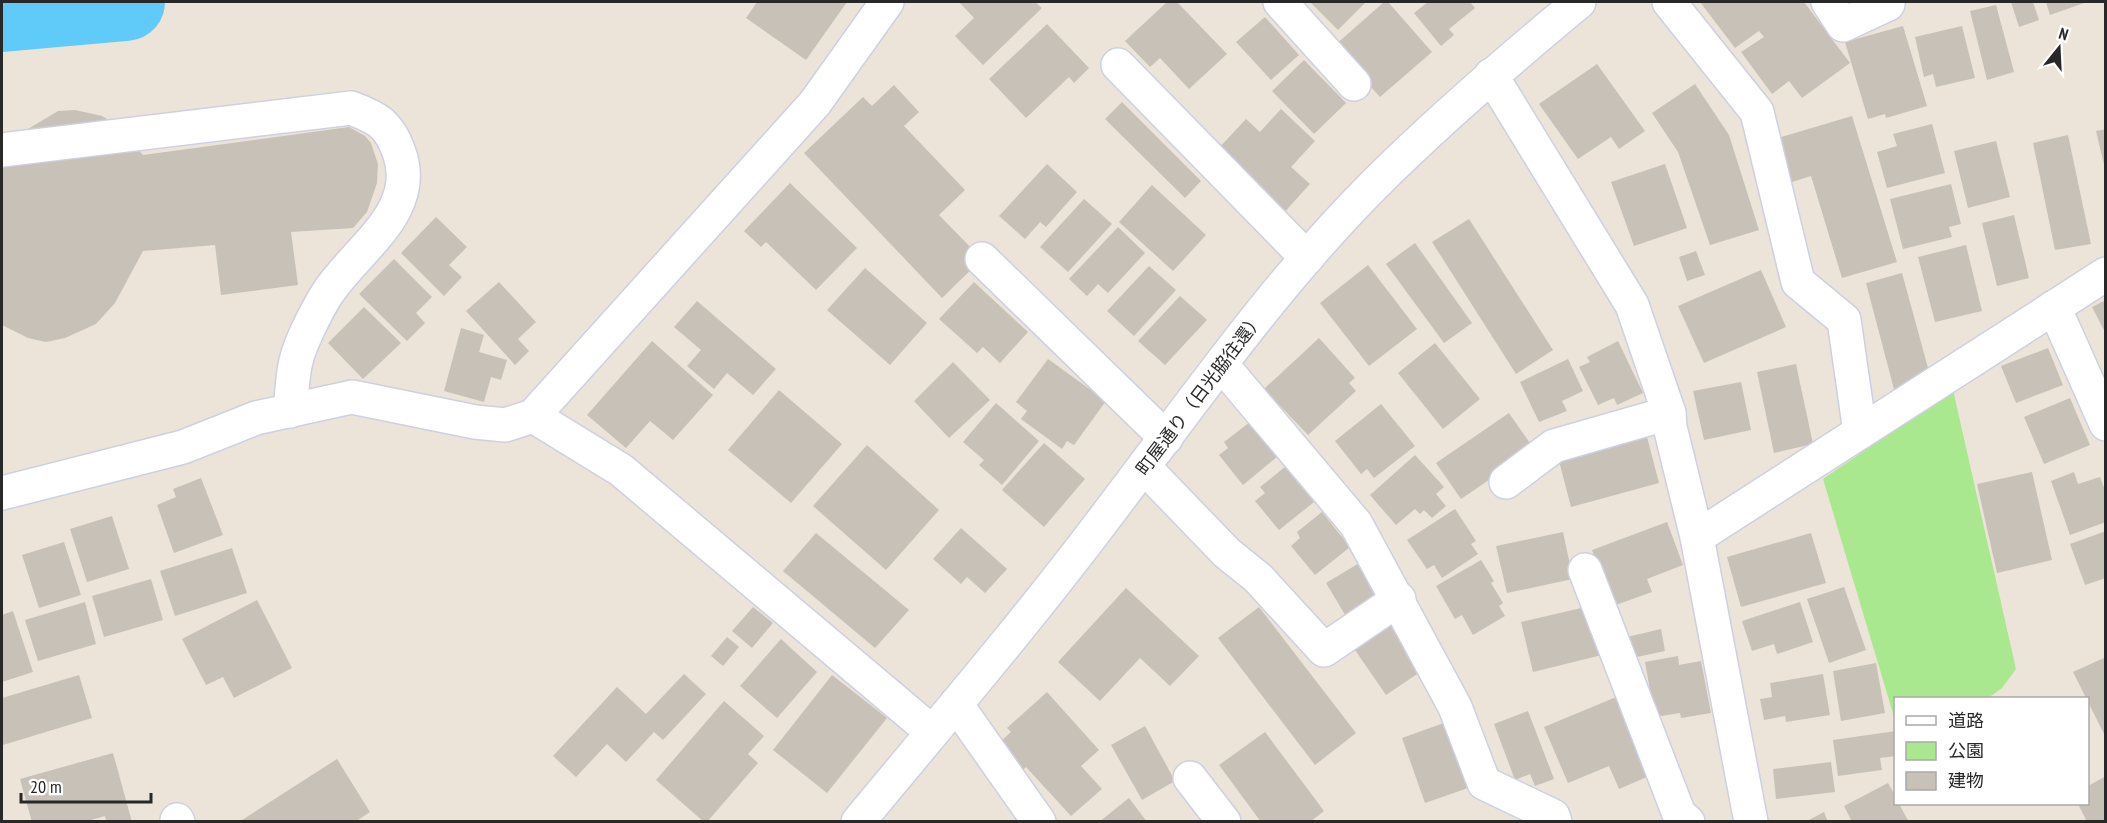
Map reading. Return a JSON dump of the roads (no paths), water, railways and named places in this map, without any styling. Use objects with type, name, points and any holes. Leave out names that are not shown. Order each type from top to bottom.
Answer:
[{"type":"street","points":[[2,493],[183,447],[256,418],[352,397],[475,422],[505,425],[533,416],[815,103],[887,2]]},
{"type":"street","points":[[1280,2],[1354,84]]},
{"type":"street","name":"町屋通り（日光脇往還）","points":[[858,822],[1054,585],[1222,365],[1243,334],[1307,258],[1373,185],[1491,75],[1579,2]]},
{"type":"street","points":[[1669,2],[1757,112],[1798,282],[1844,320],[1860,432]]},
{"type":"street","points":[[1827,2],[1843,25],[1888,4]]},
{"type":"street","points":[[1118,65],[1307,258]]},
{"type":"street","points":[[1491,75],[1632,305],[1669,413],[1670,427],[1697,537],[1751,822]]},
{"type":"street","points":[[2,150],[351,108],[387,126],[401,157],[404,175],[400,196],[391,217],[327,294],[296,359],[290,411]]},
{"type":"street","points":[[982,259],[1166,438]]},
{"type":"street","points":[[1697,537],[2106,274]]},
{"type":"street","points":[[2054,307],[2106,424]]},
{"type":"street","points":[[1222,365],[1356,524],[1399,599],[1455,707],[1484,783],[1553,816],[1555,822]]},
{"type":"street","points":[[1506,482],[1554,446],[1669,413]]},
{"type":"street","points":[[533,416],[621,470],[932,732]]},
{"type":"street","points":[[1144,467],[1227,552],[1258,578],[1324,650],[1399,599]]},
{"type":"street","points":[[1585,570],[1679,814],[1688,822]]},
{"type":"street","points":[[956,704],[1039,822]]},
{"type":"street","points":[[1190,778],[1224,822]]},
{"type":"waterway","points":[[2,13],[126,2]]}]
